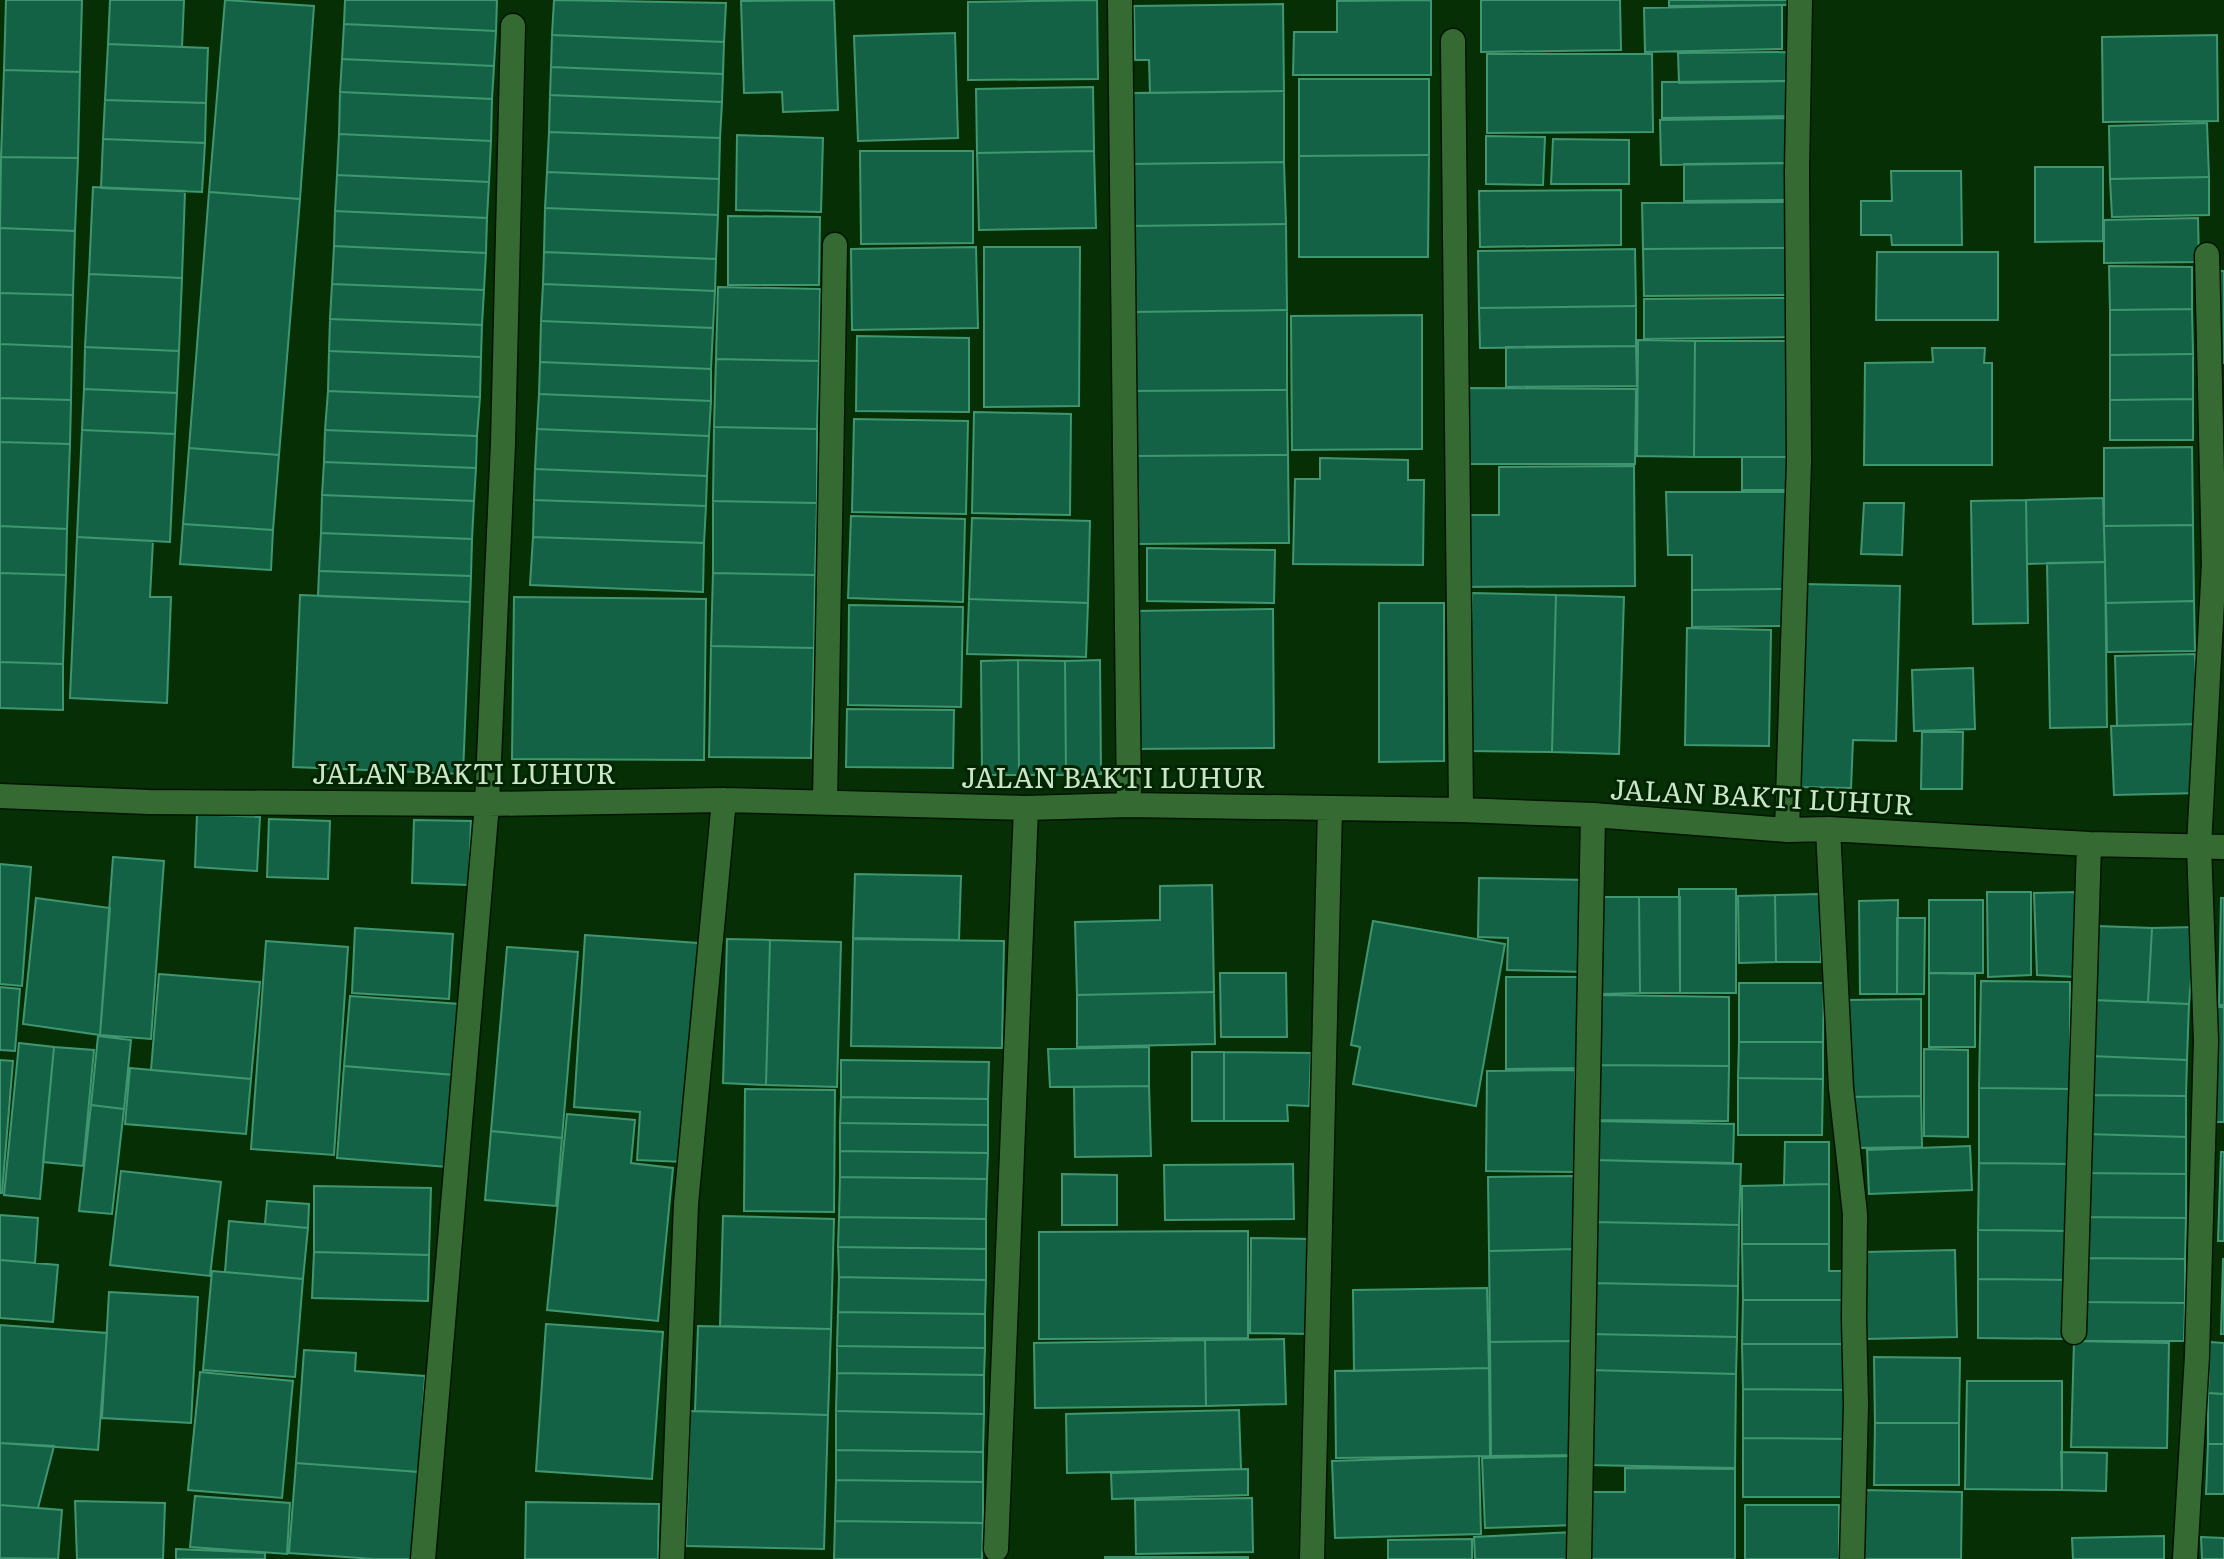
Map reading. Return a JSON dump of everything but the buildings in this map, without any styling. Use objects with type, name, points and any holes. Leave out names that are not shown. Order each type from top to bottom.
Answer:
[{"type":"street","points":[[1787,830],[1799,461],[1797,171],[1800,0]]},
{"type":"street","points":[[1120,1],[1129,805]]},
{"type":"street","points":[[423,1559],[487,804],[503,443],[513,26]]},
{"type":"street","points":[[1453,41],[1461,810]]},
{"type":"street","points":[[825,802],[835,245]]},
{"type":"street","points":[[2185,1559],[2197,1356],[2206,1041],[2199,846],[2214,564],[2207,255]]},
{"type":"street","name":"JALAN BAKTI LUHUR","points":[[0,796],[149,802],[487,804],[724,800],[1026,808],[1129,805],[1461,810],[1593,815],[1787,830],[1828,829],[2089,844],[2224,847]]},
{"type":"street","points":[[672,1559],[686,1204],[724,800]]},
{"type":"street","points":[[996,1549],[1026,808]]},
{"type":"street","points":[[1312,1559],[1330,808]]},
{"type":"street","points":[[1579,1559],[1593,815]]},
{"type":"street","points":[[1828,829],[1841,1088],[1855,1214],[1856,1405],[1852,1559]]},
{"type":"street","points":[[2074,1332],[2089,844]]}]
